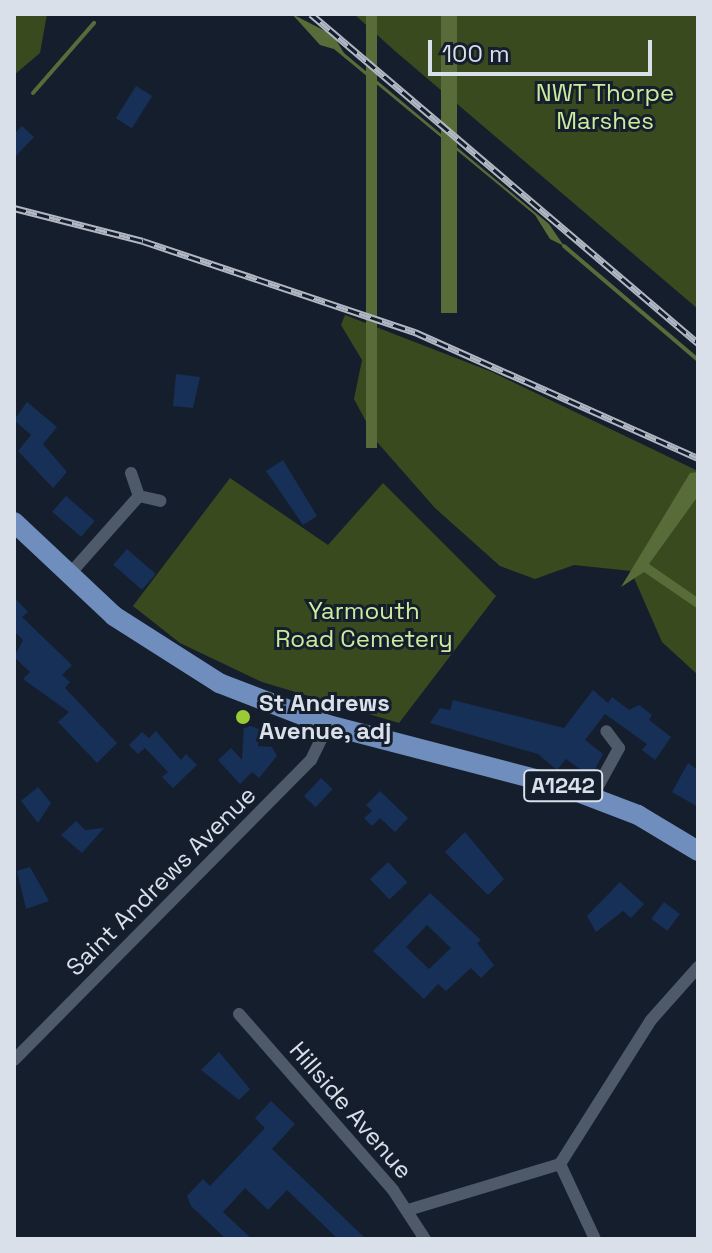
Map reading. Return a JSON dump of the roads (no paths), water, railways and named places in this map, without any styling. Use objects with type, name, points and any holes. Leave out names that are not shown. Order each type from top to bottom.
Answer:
[{"type":"main road","name":"A1242","points":[[14,522],[68,576],[181,663],[328,725],[495,766],[592,797],[638,815],[698,851]]},
{"type":"street","points":[[131,473],[139,496]]},
{"type":"street","points":[[139,496],[160,501]]},
{"type":"street","points":[[68,576],[139,496]]},
{"type":"street","name":"Saint Andrews Avenue","points":[[14,1060],[311,760],[328,725]]},
{"type":"street","points":[[592,797],[623,746],[606,731]]},
{"type":"street","points":[[408,1210],[560,1164],[651,1020],[698,967]]},
{"type":"street","name":"Hillside Avenue","points":[[239,1014],[408,1210],[425,1239]]},
{"type":"street","points":[[560,1164],[595,1239]]},
{"type":"waterway","points":[[33,93],[94,23]]},
{"type":"waterway","points":[[564,246],[698,360]]},
{"type":"railway","points":[[311,14],[698,343]]},
{"type":"railway","points":[[14,208],[143,241],[415,332],[698,458]]},
{"type":"place","name":"St Andrews Avenue, adj","points":[[243,717]]},
{"type":"park label","name":"NWT Thorpe Marshes","points":[[605,107]]},
{"type":"park label","name":"Yarmouth Road Cemetery","points":[[364,625]]}]
